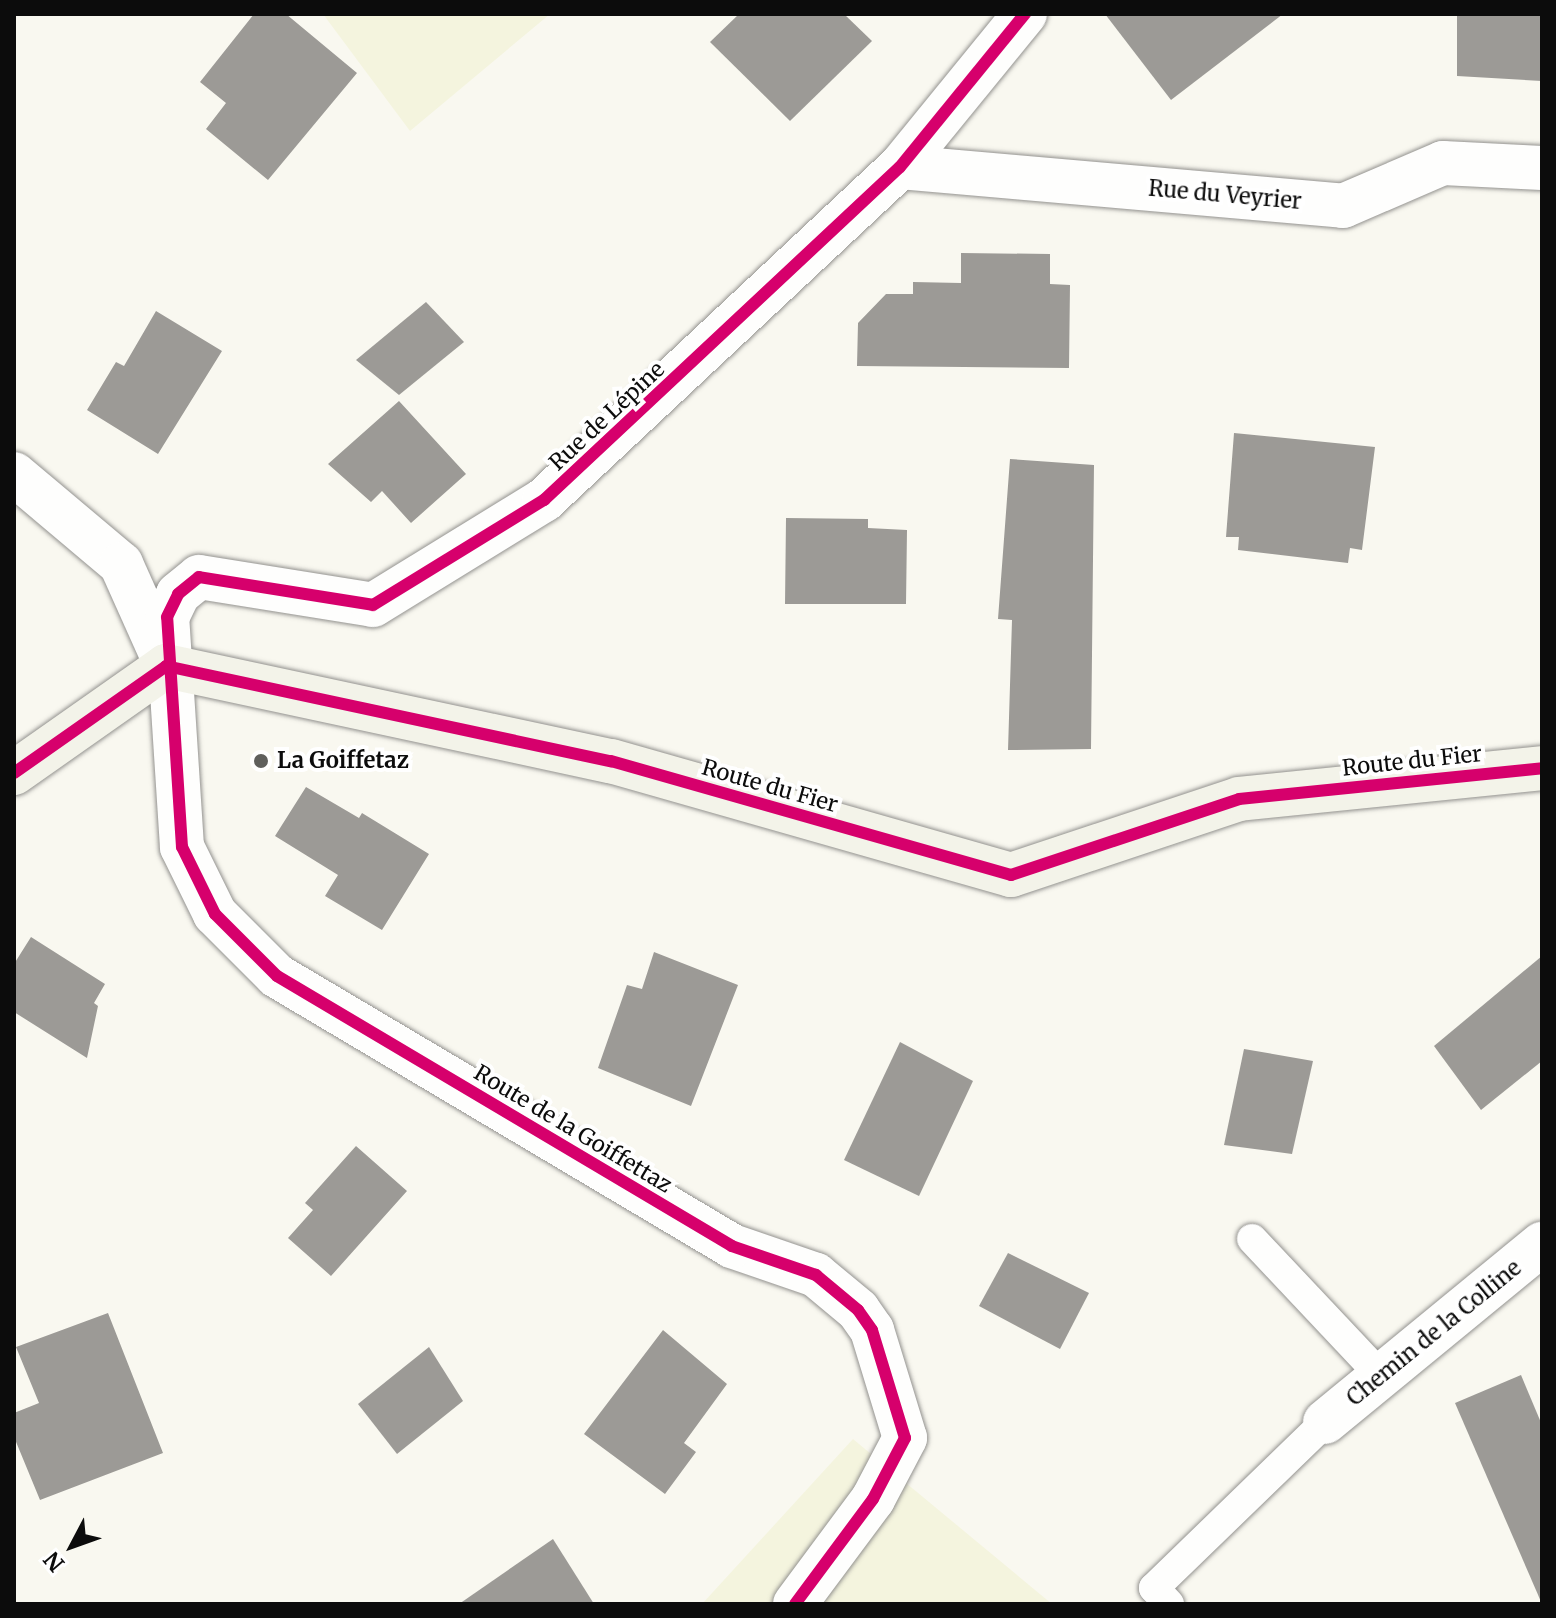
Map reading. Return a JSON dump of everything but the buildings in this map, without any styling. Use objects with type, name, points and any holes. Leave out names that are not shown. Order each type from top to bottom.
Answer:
[{"type":"main road","name":"Route du Fier","points":[[166,666],[611,761],[1011,875],[1239,799],[1542,768]]},
{"type":"main road","points":[[14,773],[166,666]]},
{"type":"street","name":"Rue de Lépine","points":[[166,666],[167,617],[178,594],[199,577],[373,605],[544,500],[900,167],[1025,14]]},
{"type":"street","name":"Rue du Veyrier","points":[[900,167],[1343,206],[1443,163],[1542,168]]},
{"type":"street","points":[[14,474],[121,564],[166,666]]},
{"type":"street","name":"Route de la Goiffettaz","points":[[166,666],[182,847],[215,914],[277,976],[732,1246],[816,1275],[858,1310],[872,1330],[905,1438],[873,1499],[795,1604]]},
{"type":"street","name":"Chemin de la Colline","points":[[1325,1422],[1381,1376],[1535,1262]]},
{"type":"lane","points":[[1252,1239],[1381,1376]]},
{"type":"lane","points":[[1169,1604],[1154,1588],[1325,1422]]},
{"type":"green space","points":[[323,14],[550,14],[410,131]]},
{"type":"green space","points":[[853,1439],[1052,1604],[702,1604]]},
{"type":"cycle path","points":[[795,1604],[873,1499],[905,1438],[872,1330],[858,1310],[816,1275],[732,1246],[277,976],[215,914],[182,847],[167,617],[178,594],[199,577],[373,605],[544,500],[900,167],[1025,14]]},
{"type":"cycle path","points":[[14,773],[166,666],[611,761],[1011,875],[1239,799],[1542,768]]},
{"type":"place","name":"La Goiffetaz","points":[[261,761]]}]
